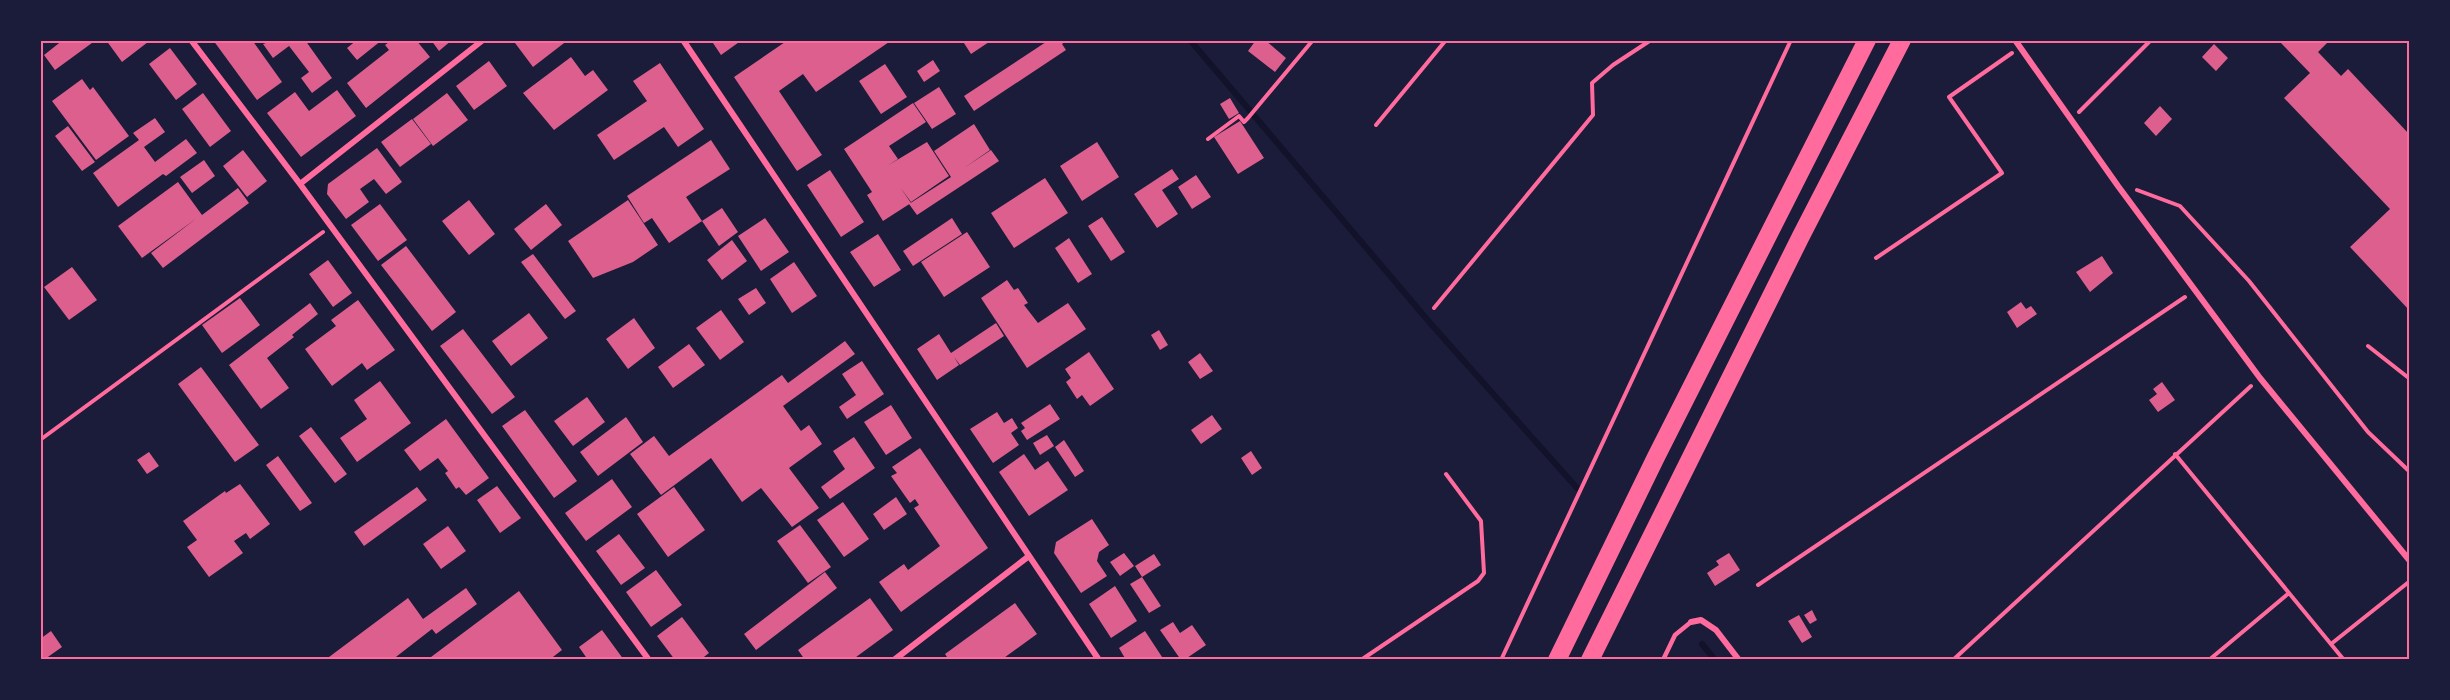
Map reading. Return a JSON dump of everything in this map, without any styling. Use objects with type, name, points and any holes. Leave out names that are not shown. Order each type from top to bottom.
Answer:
[{"type":"highway","points":[[1557,660],[1656,457],[1867,40]]},
{"type":"highway","points":[[1590,660],[1902,40]]},
{"type":"street","points":[[191,40],[300,184],[649,660]]},
{"type":"street","points":[[300,184],[483,40]]},
{"type":"street","points":[[683,40],[1099,660]]},
{"type":"street","points":[[2015,40],[2118,186],[2260,378],[2409,561]]},
{"type":"street","points":[[894,660],[1029,556]]},
{"type":"street","points":[[1691,622],[1701,620],[1716,630],[1739,660]]},
{"type":"lane","points":[[1663,660],[1675,635],[1691,622]]},
{"type":"path","points":[[1208,139],[1239,116],[1244,122],[1313,40]]},
{"type":"path","points":[[1376,125],[1446,40]]},
{"type":"path","points":[[1434,308],[1593,114],[1592,83],[1613,65],[1651,40]]},
{"type":"path","points":[[1501,660],[1791,40]]},
{"type":"path","points":[[2071,121],[2151,40]]},
{"type":"path","points":[[1876,258],[2002,173],[1949,97],[2020,48]]},
{"type":"path","points":[[2118,186],[2130,187],[2180,206],[2249,281],[2368,432],[2409,472]]},
{"type":"path","points":[[40,440],[331,226]]},
{"type":"path","points":[[1758,585],[2187,296],[2193,288]]},
{"type":"path","points":[[2368,346],[2409,379]]},
{"type":"path","points":[[1953,660],[2260,378]]},
{"type":"path","points":[[2175,454],[2344,660]]},
{"type":"path","points":[[1361,660],[1478,581],[1484,573],[1481,521],[1446,474]]},
{"type":"path","points":[[2331,644],[2409,581]]},
{"type":"path","points":[[2209,660],[2289,593]]},
{"type":"building","points":[[63,40],[96,40],[55,70],[44,55]]},
{"type":"building","points":[[106,40],[147,40],[148,42],[122,62]]},
{"type":"building","points":[[213,40],[252,40],[282,82],[257,100]]},
{"type":"building","points":[[264,40],[305,40],[332,78],[312,93],[301,78],[309,72],[289,46],[273,58],[263,44],[266,43]]},
{"type":"building","points":[[357,40],[382,40],[357,60],[347,48]]},
{"type":"building","points":[[392,40],[398,42],[416,40],[430,57],[366,108],[347,83],[389,50],[385,45]]},
{"type":"building","points":[[431,40],[452,40],[439,51]]},
{"type":"building","points":[[518,40],[568,40],[533,67],[515,43]]},
{"type":"building","points":[[711,40],[742,40],[721,55]]},
{"type":"building","points":[[788,40],[892,40],[816,92],[803,74],[779,91],[822,155],[797,171],[734,77]]},
{"type":"building","points":[[962,40],[992,40],[971,54]]},
{"type":"building","points":[[1045,40],[1067,40],[1062,44],[1066,50],[974,111],[964,96],[1046,42]]},
{"type":"building","points":[[1256,40],[1265,40],[1286,58],[1275,72],[1248,51]]},
{"type":"building","points":[[2281,40],[2330,40],[2318,52],[2341,76],[2348,69],[2409,134],[2409,310],[2350,247],[2390,209],[2284,98],[2310,73],[2280,42]]},
{"type":"building","points":[[2214,44],[2228,58],[2216,71],[2202,57]]},
{"type":"building","points":[[170,48],[197,84],[176,100],[149,64]]},
{"type":"building","points":[[571,57],[585,76],[593,70],[608,90],[554,130],[523,93]]},
{"type":"building","points":[[933,60],[940,71],[924,82],[917,71]]},
{"type":"building","points":[[489,61],[507,86],[474,110],[456,86]]},
{"type":"building","points":[[660,63],[704,129],[678,147],[664,127],[614,160],[597,135],[647,101],[633,81]]},
{"type":"building","points":[[885,64],[907,97],[881,114],[859,81]]},
{"type":"building","points":[[82,79],[90,90],[93,87],[129,136],[96,160],[52,101]]},
{"type":"building","points":[[939,87],[956,114],[932,129],[914,103]]},
{"type":"building","points":[[337,90],[356,116],[301,157],[267,113],[295,92],[309,111]]},
{"type":"building","points":[[203,93],[231,131],[210,147],[182,109]]},
{"type":"building","points":[[447,93],[468,120],[433,146],[413,119]]},
{"type":"building","points":[[1230,98],[1239,113],[1229,119],[1220,104]]},
{"type":"building","points":[[913,103],[926,122],[889,146],[898,159],[887,166],[927,142],[949,176],[911,202],[900,187],[911,203],[883,221],[867,195],[872,192],[844,149]]},
{"type":"building","points":[[2160,106],[2172,119],[2156,136],[2144,123]]},
{"type":"building","points":[[155,118],[165,132],[144,147],[155,162],[186,139],[197,153],[166,176],[163,174],[118,207],[93,173],[139,140],[133,133]]},
{"type":"building","points":[[412,119],[431,144],[400,167],[381,142]]},
{"type":"building","points":[[1240,121],[1264,158],[1238,174],[1214,137]]},
{"type":"building","points":[[974,124],[990,150],[964,168],[991,150],[999,161],[917,215],[909,204],[951,177],[934,151]]},
{"type":"building","points":[[68,126],[95,162],[82,171],[55,136]]},
{"type":"building","points":[[711,140],[730,169],[686,197],[702,221],[669,243],[652,218],[644,223],[627,196]]},
{"type":"building","points":[[1097,142],[1119,177],[1082,201],[1060,166]]},
{"type":"building","points":[[377,148],[402,182],[386,194],[374,179],[360,189],[369,202],[346,219],[327,194],[328,184]]},
{"type":"building","points":[[243,150],[267,181],[247,197],[223,166]]},
{"type":"building","points":[[204,160],[215,176],[192,193],[180,177]]},
{"type":"building","points":[[1172,169],[1179,179],[1162,190],[1178,214],[1157,228],[1134,194]]},
{"type":"building","points":[[830,170],[864,222],[841,237],[807,185]]},
{"type":"building","points":[[1196,175],[1211,197],[1192,209],[1178,187]]},
{"type":"building","points":[[1045,178],[1068,213],[1014,248],[991,213]]},
{"type":"building","points":[[178,182],[202,215],[238,188],[249,203],[163,268],[151,253],[197,218],[142,258],[118,226]]},
{"type":"building","points":[[469,200],[495,234],[469,255],[442,221]]},
{"type":"building","points":[[628,200],[658,245],[633,262],[593,278],[568,241]]},
{"type":"building","points":[[380,204],[407,240],[378,261],[351,225]]},
{"type":"building","points":[[546,204],[562,225],[531,250],[514,229]]},
{"type":"building","points":[[722,208],[738,232],[719,246],[702,221]]},
{"type":"building","points":[[1102,217],[1125,252],[1111,261],[1088,226]]},
{"type":"building","points":[[765,218],[789,252],[761,271],[738,236]]},
{"type":"building","points":[[952,218],[962,234],[913,266],[903,251]]},
{"type":"building","points":[[967,232],[990,267],[944,297],[921,262]]},
{"type":"building","points":[[878,234],[901,270],[874,287],[850,252]]},
{"type":"building","points":[[1069,238],[1092,274],[1078,283],[1055,248]]},
{"type":"building","points":[[732,240],[747,261],[722,280],[707,260]]},
{"type":"building","points":[[406,246],[456,312],[432,331],[381,265]]},
{"type":"building","points":[[533,254],[576,311],[565,319],[521,262]]},
{"type":"building","points":[[2102,256],[2113,273],[2090,292],[2076,272]]},
{"type":"building","points":[[328,260],[352,293],[333,307],[309,274]]},
{"type":"building","points":[[794,262],[817,296],[792,313],[770,279]]},
{"type":"building","points":[[72,267],[97,300],[69,320],[44,287]]},
{"type":"building","points":[[1007,280],[1014,290],[1018,288],[1028,303],[1024,305],[1038,323],[1068,303],[1086,329],[1027,368],[981,298]]},
{"type":"building","points":[[756,288],[766,303],[749,315],[738,299]]},
{"type":"building","points":[[240,298],[260,325],[222,353],[202,325]]},
{"type":"building","points":[[358,300],[395,350],[367,370],[362,363],[332,386],[305,349],[336,326],[331,320]]},
{"type":"building","points":[[2021,302],[2026,309],[2031,306],[2037,314],[2017,328],[2007,312]]},
{"type":"building","points":[[310,303],[318,314],[267,358],[289,388],[261,409],[229,365]]},
{"type":"building","points":[[721,310],[744,342],[720,360],[696,328]]},
{"type":"building","points":[[529,313],[548,338],[511,366],[492,341]]},
{"type":"building","points":[[634,318],[655,348],[628,369],[606,339]]},
{"type":"building","points":[[996,323],[1004,336],[960,365],[954,357],[959,365],[937,380],[917,349],[939,334],[951,353]]},
{"type":"building","points":[[463,329],[515,397],[492,414],[440,346]]},
{"type":"building","points":[[1159,330],[1168,345],[1160,350],[1151,335]]},
{"type":"building","points":[[845,341],[855,354],[783,406],[801,431],[809,425],[822,444],[789,468],[819,508],[792,527],[761,488],[742,502],[711,458],[661,495],[630,454],[654,436],[669,456],[782,375],[788,383]]},
{"type":"building","points":[[689,344],[705,365],[673,388],[658,367]]},
{"type":"building","points":[[1089,352],[1114,389],[1090,406],[1082,395],[1077,399],[1066,382],[1071,378],[1065,369]]},
{"type":"building","points":[[1200,353],[1213,371],[1200,379],[1188,362]]},
{"type":"building","points":[[862,361],[884,394],[847,419],[839,407],[856,395],[842,374]]},
{"type":"building","points":[[201,367],[259,445],[235,462],[178,384]]},
{"type":"building","points":[[380,381],[411,423],[357,462],[340,438],[367,419],[354,400]]},
{"type":"building","points":[[2162,382],[2175,400],[2158,412],[2149,400],[2157,394],[2153,389]]},
{"type":"building","points":[[587,397],[605,422],[573,446],[554,421]]},
{"type":"building","points":[[1050,404],[1060,419],[1027,440],[1021,431],[1025,428],[1021,423]]},
{"type":"building","points":[[891,405],[912,438],[886,455],[864,422]]},
{"type":"building","points":[[525,410],[577,481],[554,498],[502,426]]},
{"type":"building","points":[[997,412],[1004,423],[1012,418],[1018,428],[1011,433],[1019,445],[993,463],[970,429]]},
{"type":"building","points":[[1212,415],[1222,429],[1201,444],[1191,430]]},
{"type":"building","points":[[626,417],[643,442],[598,476],[580,452]]},
{"type":"building","points":[[446,419],[489,478],[466,495],[459,487],[456,489],[445,473],[448,471],[438,458],[420,471],[404,450]]},
{"type":"building","points":[[311,427],[347,474],[335,483],[299,436]]},
{"type":"building","points":[[1047,435],[1054,446],[1040,455],[1033,443]]},
{"type":"building","points":[[854,437],[875,468],[830,499],[821,487],[845,469],[833,451]]},
{"type":"building","points":[[1064,440],[1084,471],[1075,477],[1055,447]]},
{"type":"building","points":[[920,448],[988,548],[901,612],[879,582],[904,564],[908,570],[940,546],[914,508],[919,505],[915,499],[910,503],[891,476],[897,473],[892,467]]},
{"type":"building","points":[[1251,451],[1262,468],[1252,475],[1241,458]]},
{"type":"building","points":[[149,452],[159,466],[147,474],[137,460]]},
{"type":"building","points":[[1024,454],[1035,470],[1048,461],[1068,490],[1029,516],[999,472]]},
{"type":"building","points":[[278,456],[312,503],[300,511],[266,465]]},
{"type":"building","points":[[612,479],[632,507],[586,541],[565,513]]},
{"type":"building","points":[[240,484],[270,524],[250,539],[246,533],[234,541],[243,553],[209,577],[187,547],[197,540],[183,521],[225,491],[226,493]]},
{"type":"building","points":[[497,486],[521,518],[500,533],[477,500]]},
{"type":"building","points":[[417,487],[427,500],[364,546],[354,532]]},
{"type":"building","points":[[674,487],[705,530],[668,557],[637,514]]},
{"type":"building","points":[[896,497],[907,514],[884,530],[873,514]]},
{"type":"building","points":[[843,502],[869,539],[844,557],[817,520]]},
{"type":"building","points":[[1092,519],[1109,545],[1099,552],[1097,561],[1107,576],[1081,593],[1054,553],[1056,542]]},
{"type":"building","points":[[800,525],[831,567],[808,583],[777,541]]},
{"type":"building","points":[[448,526],[466,551],[441,569],[423,544]]},
{"type":"building","points":[[619,534],[645,568],[621,585],[596,551]]},
{"type":"building","points":[[1124,553],[1134,566],[1120,576],[1110,562]]},
{"type":"building","points":[[1729,553],[1740,570],[1715,586],[1707,573],[1719,565],[1716,561]]},
{"type":"building","points":[[1154,554],[1161,565],[1142,577],[1135,566]]},
{"type":"building","points":[[656,570],[682,605],[651,627],[626,592]]},
{"type":"building","points":[[825,572],[837,588],[756,650],[744,634]]},
{"type":"building","points":[[1142,577],[1161,606],[1149,613],[1130,584]]},
{"type":"building","points":[[1115,586],[1137,621],[1111,638],[1089,604]]},
{"type":"building","points":[[466,588],[477,604],[436,634],[432,629],[392,660],[325,660],[408,598],[423,619]]},
{"type":"building","points":[[519,591],[562,650],[549,660],[427,660]]},
{"type":"building","points":[[870,598],[893,630],[852,660],[805,660],[798,650]]},
{"type":"building","points":[[1015,603],[1037,634],[1001,660],[949,660],[945,654]]},
{"type":"building","points":[[1812,610],[1817,620],[1810,624],[1804,615]]},
{"type":"building","points":[[1799,615],[1812,637],[1802,643],[1788,621]]},
{"type":"building","points":[[682,617],[709,653],[700,660],[675,660],[657,636]]},
{"type":"building","points":[[1173,622],[1180,633],[1192,625],[1206,645],[1181,660],[1160,630]]},
{"type":"building","points":[[602,630],[624,660],[588,660],[579,647]]},
{"type":"building","points":[[51,631],[62,647],[45,659],[40,653],[40,639]]},
{"type":"building","points":[[1145,631],[1164,660],[1126,660],[1119,648]]},
{"type":"waterway","points":[[1190,40],[1431,324],[1577,488]]},
{"type":"waterway","points":[[1702,644],[1715,660]]}]
